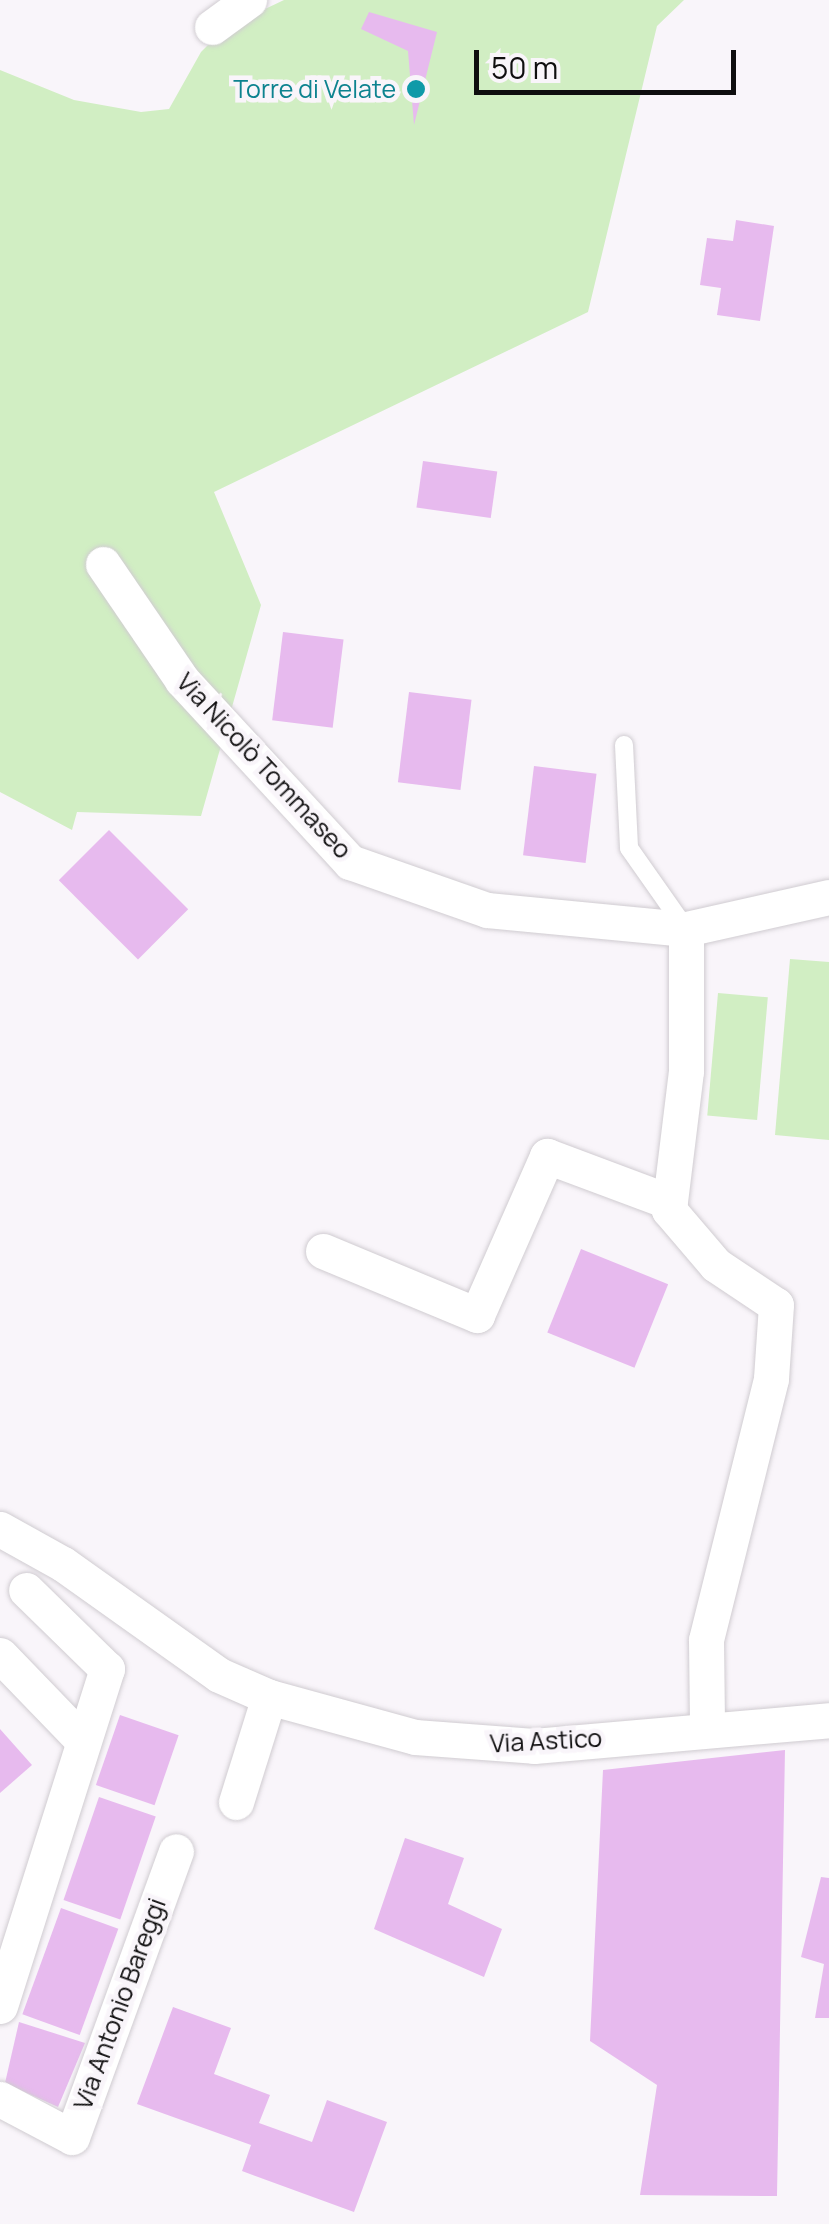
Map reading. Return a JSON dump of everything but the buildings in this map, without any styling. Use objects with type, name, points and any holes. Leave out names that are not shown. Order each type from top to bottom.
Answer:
[{"type":"street","points":[[212,27],[249,0]]},
{"type":"street","name":"Via Nicolò Tommaseo","points":[[103,564],[182,680],[350,862],[487,910],[686,929],[829,897]]},
{"type":"street","points":[[686,929],[686,1071],[669,1210],[716,1265],[776,1305],[771,1379],[706,1640],[707,1728]]},
{"type":"street","points":[[323,1251],[476,1315],[548,1156],[670,1202]]},
{"type":"street","name":"Via Astico","points":[[0,1529],[62,1564],[219,1675],[269,1697],[462,1744],[534,1746],[829,1720]]},
{"type":"street","points":[[0,2006],[11,1919],[83,1741],[106,1669],[26,1590]]},
{"type":"street","points":[[0,1655],[83,1741]]},
{"type":"street","points":[[236,1802],[269,1697]]},
{"type":"street","name":"Via Antonio Bareggi","points":[[0,2099],[72,2137],[176,1851]]},
{"type":"lane","points":[[624,745],[629,848],[686,929]]},
{"type":"green space","points":[[284,0],[684,0],[657,26],[588,312],[214,492],[261,605],[201,816],[77,812],[72,830],[0,792],[0,70],[74,100],[141,112],[169,109],[201,52],[225,28]]},
{"type":"green space","points":[[790,959],[829,962],[829,1140],[775,1135]]},
{"type":"green space","points":[[718,993],[768,997],[757,1120],[707,1116]]},
{"type":"place","name":"Torre di Velate","points":[[416,89]]}]
